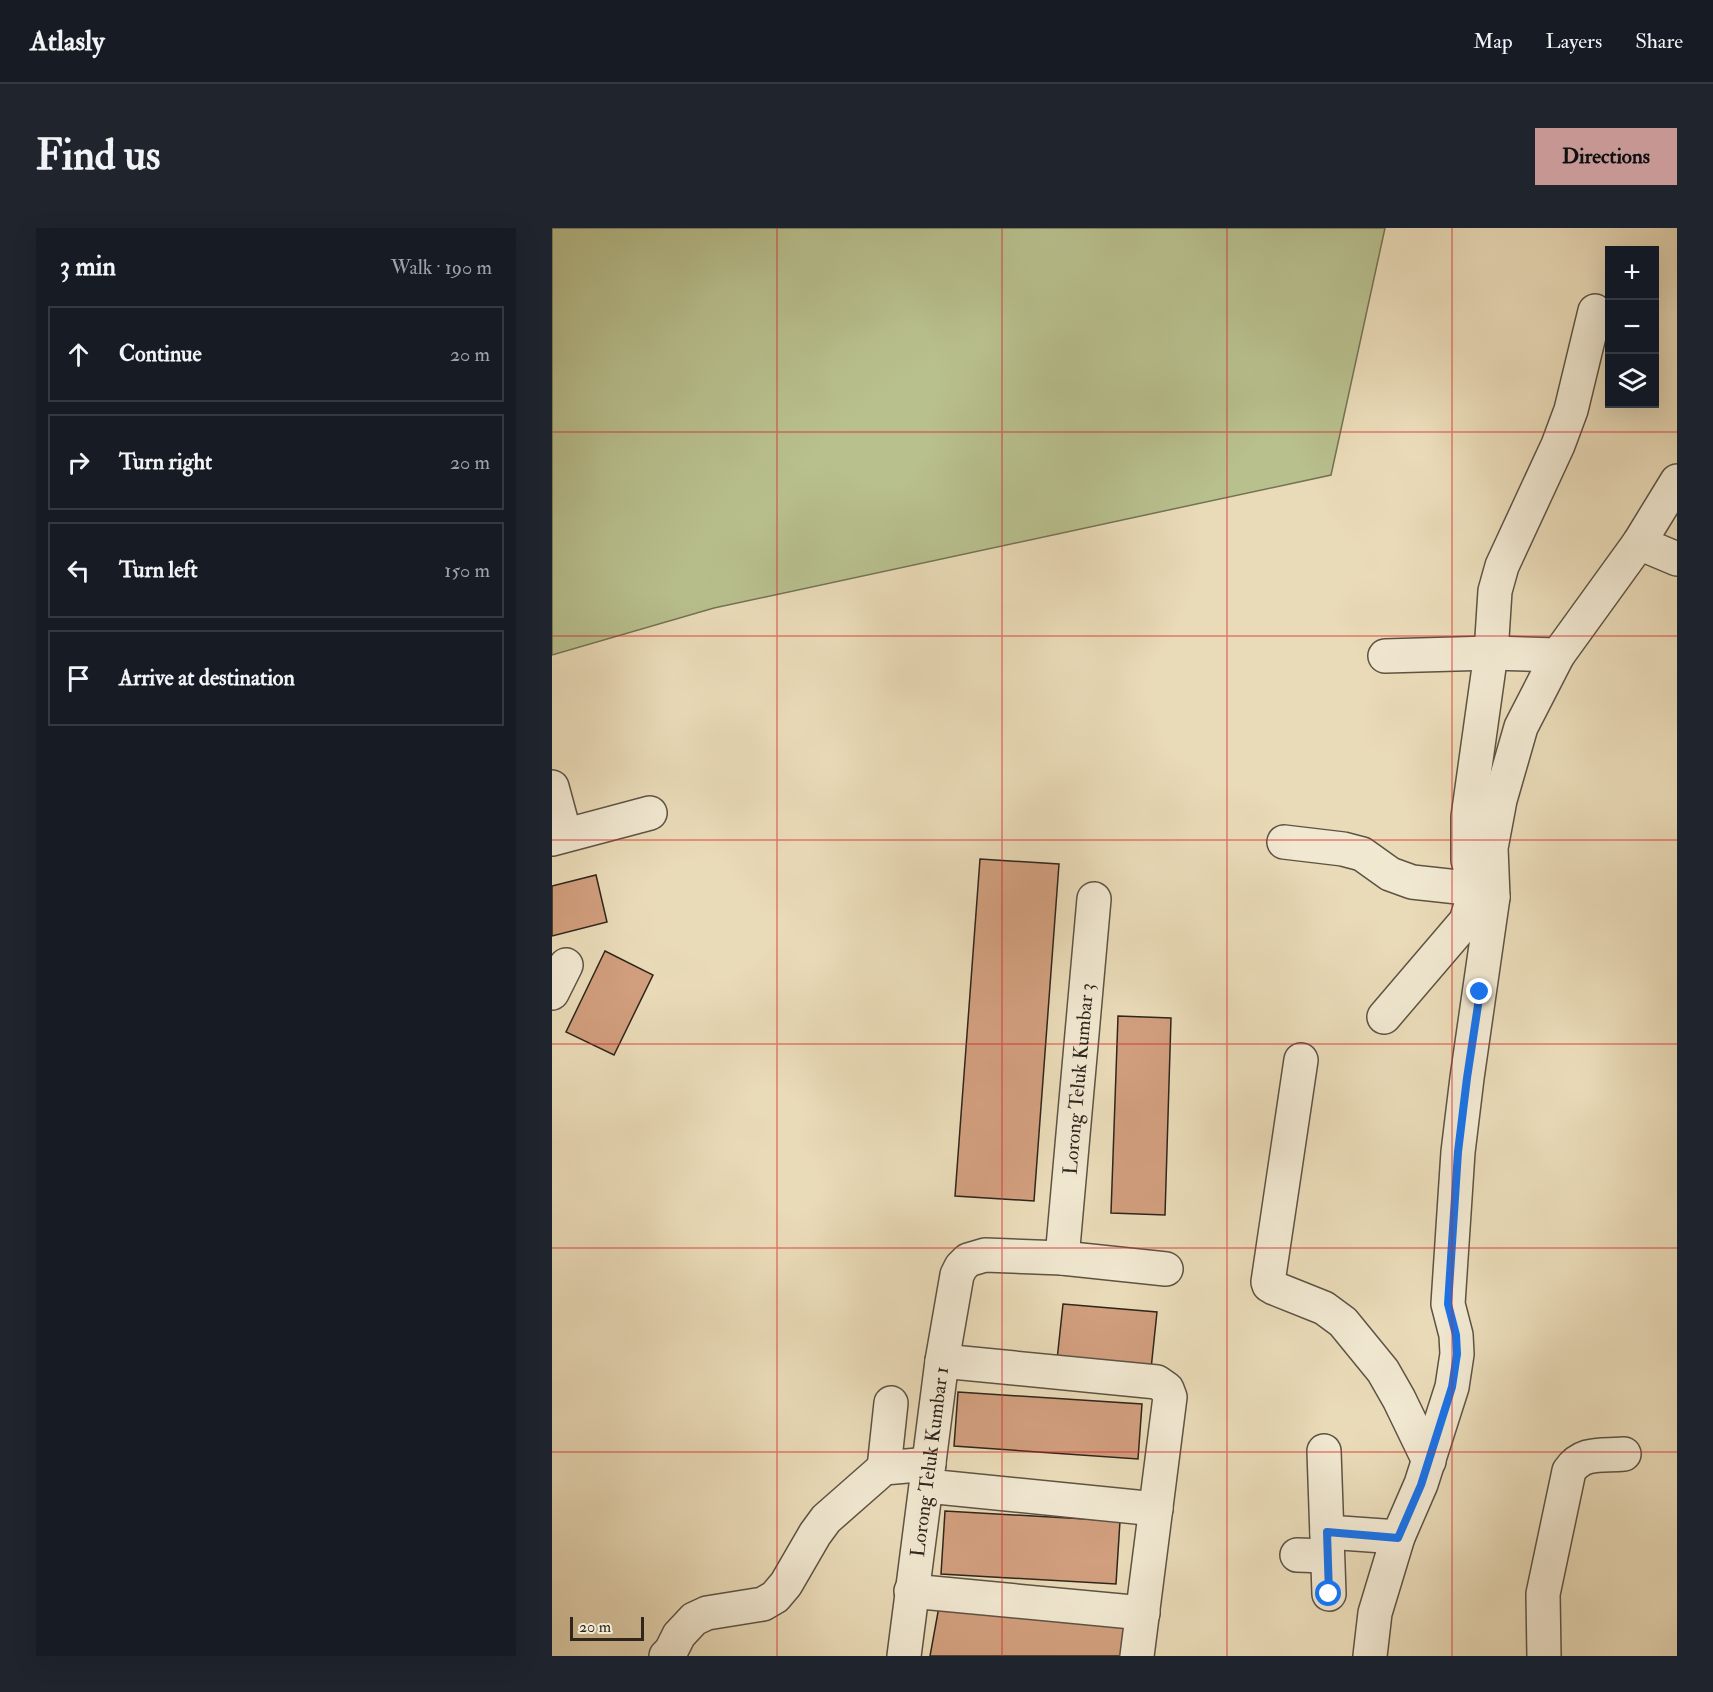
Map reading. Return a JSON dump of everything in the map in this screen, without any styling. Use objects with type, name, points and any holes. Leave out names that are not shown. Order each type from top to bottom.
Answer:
[{"type":"street","points":[[1485,893],[1468,860],[1468,817],[1491,653],[1495,591],[1502,566],[1558,445],[1571,410],[1595,311]]},
{"type":"street","points":[[1370,1656],[1375,1613],[1398,1538],[1421,1485],[1452,1387],[1457,1354],[1456,1335],[1448,1304],[1458,1152],[1485,893],[1500,800],[1521,727],[1558,655],[1639,543],[1677,482]]},
{"type":"street","points":[[1639,543],[1677,559]]},
{"type":"street","points":[[1385,656],[1491,653],[1558,655]]},
{"type":"street","points":[[552,787],[559,837],[650,813]]},
{"type":"street","points":[[1284,842],[1342,849],[1362,854],[1390,874],[1412,882],[1485,893]]},
{"type":"street","points":[[1384,1017],[1466,921],[1485,893]]},
{"type":"street","name":"Lorong Teluk Kumbar 3","points":[[1062,1258],[1094,899]]},
{"type":"street","points":[[552,993],[566,965]]},
{"type":"street","points":[[1301,1060],[1269,1286],[1324,1308],[1343,1322],[1367,1350],[1388,1381],[1429,1461]]},
{"type":"street","name":"Lorong Teluk Kumbar 1","points":[[904,1656],[942,1362],[957,1275],[968,1260],[985,1255],[1062,1258]]},
{"type":"street","points":[[1062,1258],[1166,1269]]},
{"type":"street","points":[[942,1362],[1146,1380],[1157,1382],[1167,1389],[1170,1397],[1137,1656]]},
{"type":"street","points":[[666,1656],[679,1635],[694,1619],[707,1613],[763,1604],[775,1597],[786,1584],[826,1519],[884,1468],[891,1403]]},
{"type":"street","points":[[1324,1451],[1317,1548],[1329,1594]]},
{"type":"street","points":[[1544,1656],[1543,1594],[1569,1471],[1575,1461],[1584,1456],[1624,1454]]},
{"type":"street","points":[[884,1468],[1156,1509]]},
{"type":"street","points":[[1317,1548],[1398,1538]]},
{"type":"street","points":[[911,1591],[1143,1613]]},
{"type":"green space","points":[[552,228],[1385,228],[1331,475],[714,608],[552,655]]},
{"type":"building","points":[[980,859],[1059,864],[1034,1201],[955,1196]]},
{"type":"building","points":[[596,875],[607,922],[552,936],[552,886]]},
{"type":"building","points":[[605,951],[653,975],[614,1055],[566,1032]]},
{"type":"building","points":[[1118,1016],[1171,1018],[1165,1215],[1111,1213]]},
{"type":"building","points":[[1063,1304],[1157,1312],[1151,1369],[1057,1360]]},
{"type":"building","points":[[958,1392],[1142,1404],[1138,1459],[954,1446]]},
{"type":"building","points":[[945,1511],[1120,1521],[1116,1584],[941,1574]]},
{"type":"building","points":[[940,1601],[1121,1611],[1127,1656],[930,1656]]},
{"type":"route","points":[[1329,1594],[1327,1532],[1398,1538],[1421,1485],[1452,1387],[1457,1354],[1456,1335],[1448,1304],[1458,1152],[1480,992]]}]
